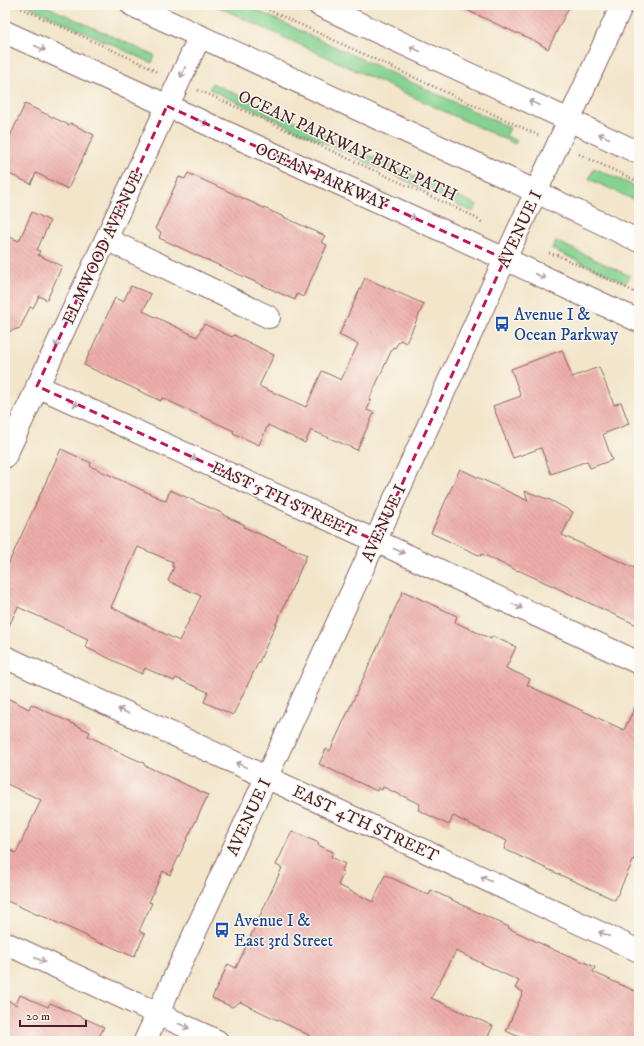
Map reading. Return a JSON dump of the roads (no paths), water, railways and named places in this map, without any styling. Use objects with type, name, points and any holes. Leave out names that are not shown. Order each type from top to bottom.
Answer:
[{"type":"street","points":[[132,5],[639,241]]},
{"type":"street","points":[[319,5],[639,153]]},
{"type":"street","name":"AVENUE I","points":[[145,1041],[622,5]]},
{"type":"street","name":"OCEAN PARKWAY","points":[[5,32],[639,321]]},
{"type":"street","name":"ELMWOOD AVENUE","points":[[5,457],[200,36]]},
{"type":"street","points":[[106,239],[269,316]]},
{"type":"street","name":"EAST 5TH STREET","points":[[37,386],[376,540],[639,663]]},
{"type":"street","name":"EAST 4TH STREET","points":[[5,657],[639,951]]},
{"type":"street","points":[[5,943],[217,1041]]},
{"type":"place","name":"Avenue I & Ocean Parkway","points":[[502,324]]},
{"type":"place","name":"Avenue I & East 3rd Street","points":[[222,930]]}]
